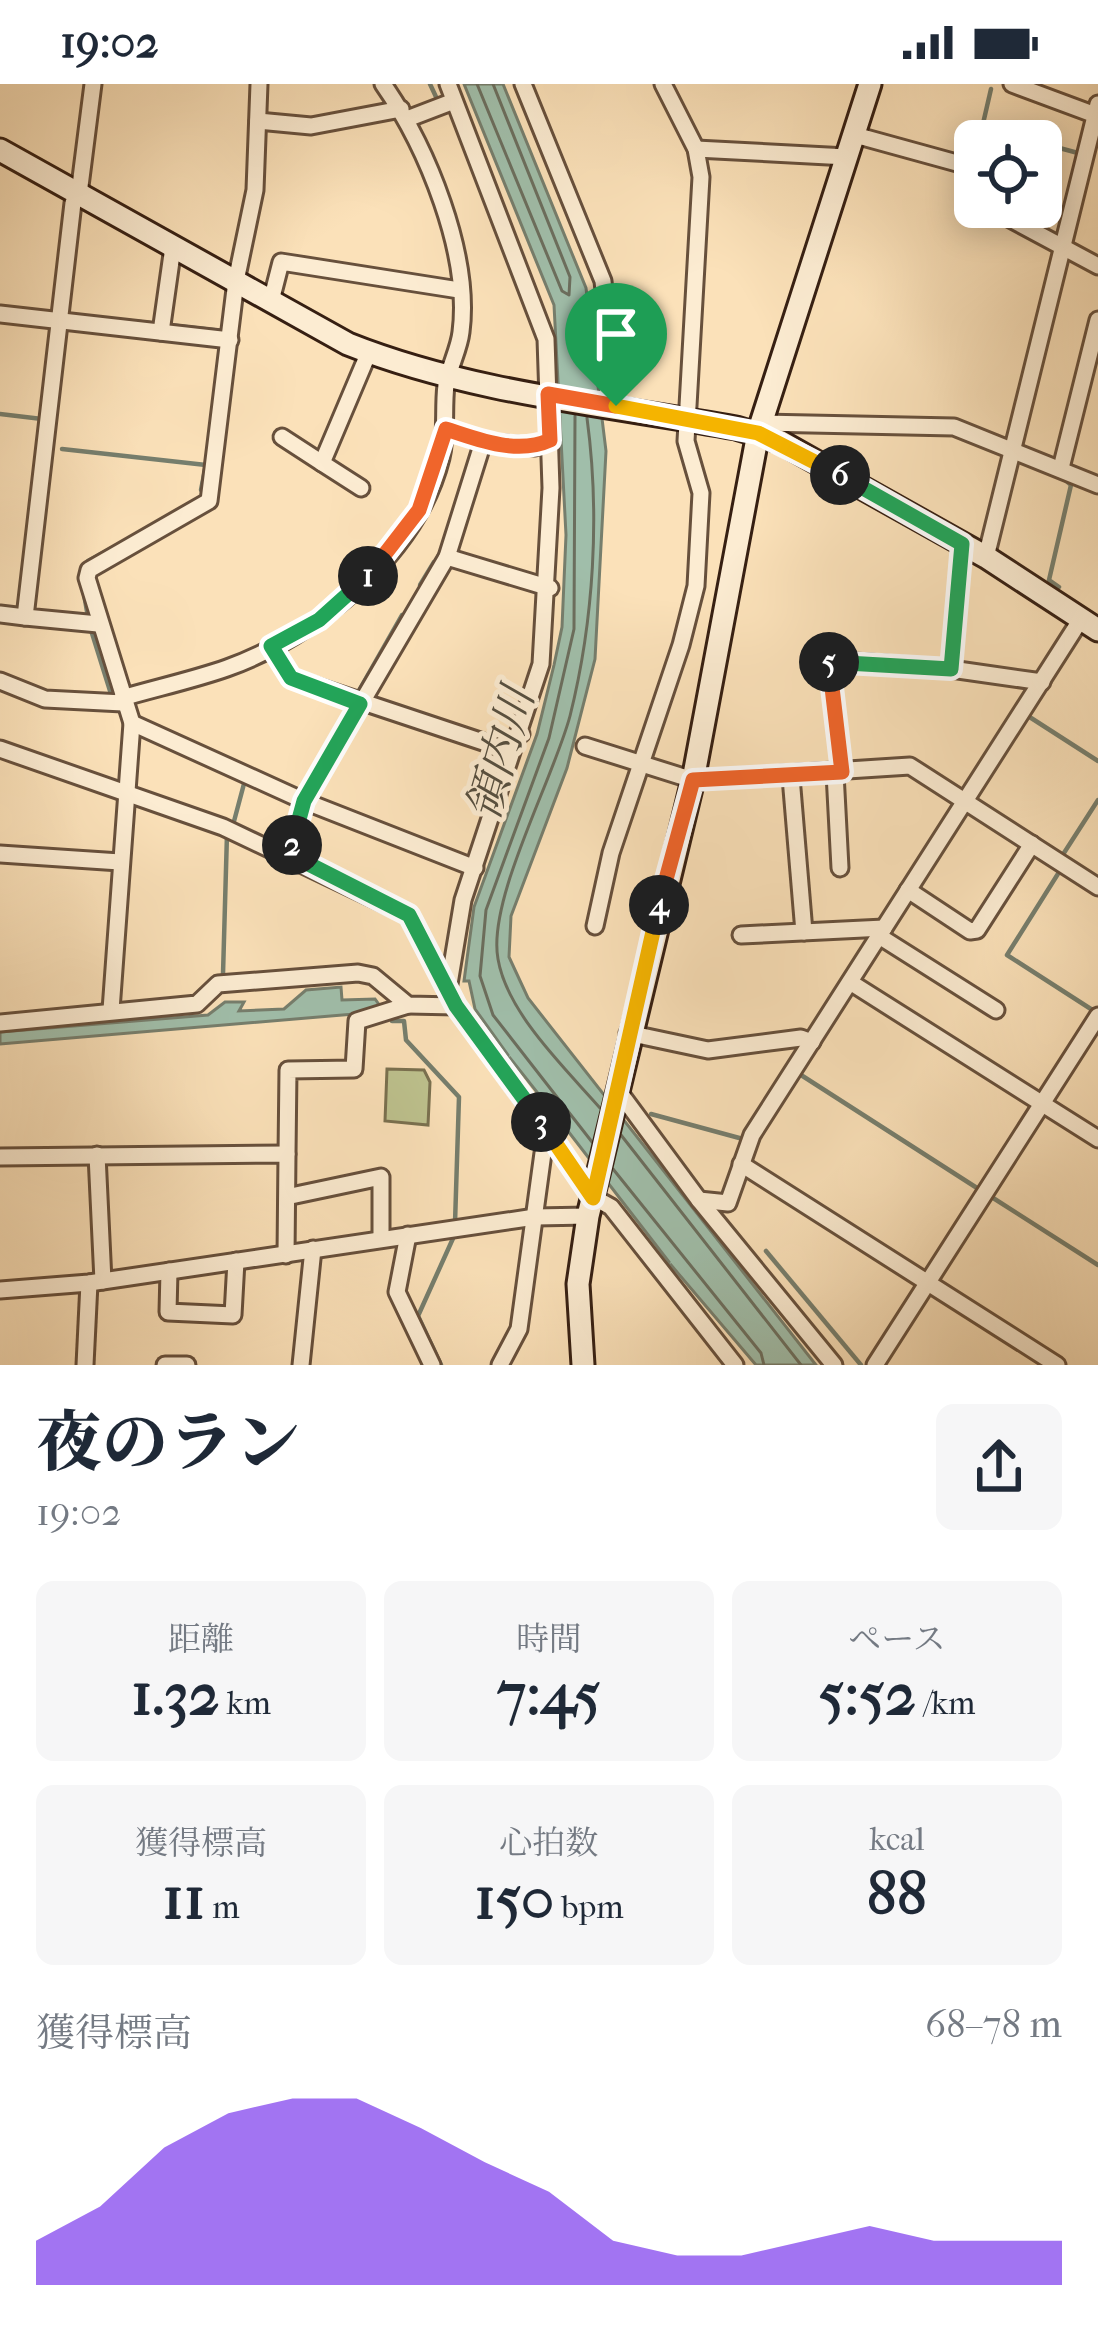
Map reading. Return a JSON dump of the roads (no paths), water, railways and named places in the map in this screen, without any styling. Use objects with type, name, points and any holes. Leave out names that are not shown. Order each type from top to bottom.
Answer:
[{"type":"main road","points":[[583,1365],[578,1284],[593,1199],[628,1033],[693,780],[760,428],[871,84]]},
{"type":"main road","points":[[0,150],[369,352],[448,377],[760,428],[986,557],[1089,625]]},
{"type":"street","points":[[25,617],[73,202],[79,194],[94,84]]},
{"type":"street","points":[[111,1010],[133,723],[98,625],[89,570],[208,501],[236,281],[255,190],[259,84]]},
{"type":"street","points":[[0,681],[45,699],[122,700],[231,667],[319,620],[380,566],[419,510],[446,429],[448,377],[461,332],[459,290],[445,204],[404,114],[383,84]]},
{"type":"street","points":[[448,84],[536,303],[546,339],[550,395],[550,589],[541,664],[475,868],[448,986]]},
{"type":"street","points":[[523,84],[603,281],[614,406]]},
{"type":"street","points":[[595,926],[611,853],[644,764],[695,586],[701,494],[687,455],[687,419],[700,234],[696,149],[662,84]]},
{"type":"street","points":[[986,557],[1060,245],[1097,112],[1012,84]]},
{"type":"street","points":[[258,121],[311,126],[404,114],[454,101]]},
{"type":"street","points":[[696,149],[851,146],[954,164]]},
{"type":"street","points":[[1028,228],[1098,266]]},
{"type":"street","points":[[161,332],[173,247]]},
{"type":"street","points":[[271,301],[280,262],[459,290]]},
{"type":"street","points":[[0,314],[230,340]]},
{"type":"street","points":[[1061,468],[1097,330]]},
{"type":"street","points":[[322,463],[369,352]]},
{"type":"street","points":[[1080,393],[1098,398]]},
{"type":"street","points":[[760,428],[954,427],[1098,485]]},
{"type":"street","points":[[446,429],[483,442],[535,447],[550,440]]},
{"type":"street","points":[[281,437],[361,488]]},
{"type":"street","points":[[289,854],[304,801],[447,557],[483,442]]},
{"type":"street","points":[[951,669],[962,544]]},
{"type":"street","points":[[447,557],[550,589]]},
{"type":"street","points":[[0,614],[98,625]]},
{"type":"street","points":[[699,1200],[728,1203],[752,1135],[1042,682],[1089,625]]},
{"type":"street","points":[[271,646],[291,678],[360,704],[501,748],[521,734]]},
{"type":"street","points":[[840,868],[828,660],[951,669],[1042,682]]},
{"type":"street","points":[[133,723],[304,801],[475,868]]},
{"type":"street","points":[[585,746],[693,780],[910,766],[1098,887]]},
{"type":"street","points":[[0,749],[125,790],[289,854],[409,915],[456,1006],[593,1199],[611,1208],[734,1365]]},
{"type":"street","points":[[791,777],[804,932]]},
{"type":"street","points":[[908,890],[970,932],[977,930],[1031,844]]},
{"type":"street","points":[[0,854],[120,862]]},
{"type":"street","points":[[741,935],[881,932],[996,1010]]},
{"type":"street","points":[[0,1023],[197,1004],[218,984],[358,973],[373,976],[408,1005]]},
{"type":"street","points":[[850,982],[1098,1139]]},
{"type":"street","points":[[286,1255],[291,1196],[288,1070],[354,1069],[357,1021],[408,1005],[456,1006]]},
{"type":"street","points":[[875,1365],[1098,1016]]},
{"type":"street","points":[[628,1033],[708,1050],[801,1038],[812,1042]]},
{"type":"street","points":[[615,1093],[834,1365]]},
{"type":"street","points":[[500,1365],[519,1329],[543,1153],[556,1141]]},
{"type":"street","points":[[0,1157],[287,1154]]},
{"type":"street","points":[[85,1365],[96,1282],[97,1155]]},
{"type":"street","points":[[741,1164],[1057,1365]]},
{"type":"street","points":[[291,1196],[381,1177],[381,1239]]},
{"type":"street","points":[[0,1290],[96,1282],[535,1217],[593,1199]]},
{"type":"street","points":[[408,1235],[397,1292],[432,1365]]},
{"type":"street","points":[[301,1365],[313,1249]]},
{"type":"street","points":[[169,1271],[168,1312],[233,1315],[236,1262]]},
{"type":"street","points":[[164,1365],[187,1365]]},
{"type":"water","points":[[464,84],[503,84],[586,288],[606,451],[595,659],[567,768],[511,916],[509,957],[528,998],[816,1365],[756,1365],[671,1265],[666,1268],[669,1262],[551,1109],[545,1113],[548,1106],[510,1058],[504,1062],[508,1055],[475,1009],[469,981],[464,981],[474,907],[537,734],[554,665],[562,627],[566,535],[554,305]]},
{"type":"water","points":[[341,987],[342,1000],[375,999],[380,1006],[366,1013],[0,1044],[0,1032],[208,1015],[225,1002],[244,1002],[239,1011],[284,1009],[306,990]]},
{"type":"waterway","points":[[430,84],[437,99]]},
{"type":"waterway","points":[[984,120],[991,89]]},
{"type":"waterway","points":[[1062,149],[1078,153]]},
{"type":"waterway","points":[[90,317],[150,323]]},
{"type":"waterway","points":[[168,325],[222,331]]},
{"type":"waterway","points":[[0,414],[42,419]]},
{"type":"waterway","points":[[62,449],[206,465]]},
{"type":"waterway","points":[[201,490],[206,465]]},
{"type":"waterway","points":[[1059,587],[1049,580],[1071,485],[1062,477]]},
{"type":"waterway","points":[[80,577],[88,561],[114,547]]},
{"type":"waterway","points":[[420,585],[434,562]]},
{"type":"waterway","points":[[83,588],[88,617]]},
{"type":"waterway","points":[[357,694],[402,615]]},
{"type":"waterway","points":[[91,630],[111,694]]},
{"type":"waterway","points":[[1028,716],[1098,761]]},
{"type":"waterway","points":[[233,825],[245,780]]},
{"type":"waterway","points":[[1062,856],[1098,800]]},
{"type":"waterway","points":[[223,974],[227,834]]},
{"type":"waterway","points":[[1061,869],[1007,955],[1094,1011]]},
{"type":"waterway","points":[[392,1021],[404,1021],[406,1040],[459,1097],[455,1223]]},
{"type":"waterway","points":[[801,1075],[977,1188]]},
{"type":"waterway","points":[[651,1114],[743,1139]]},
{"type":"waterway","points":[[990,1196],[1098,1265]]},
{"type":"waterway","points":[[441,1365],[418,1316],[455,1234]]},
{"type":"waterway","points":[[766,1251],[861,1365]]},
{"type":"waterway","points":[[95,1315],[96,1291]]},
{"type":"water label","name":"領内川","points":[[501,754]]}]
